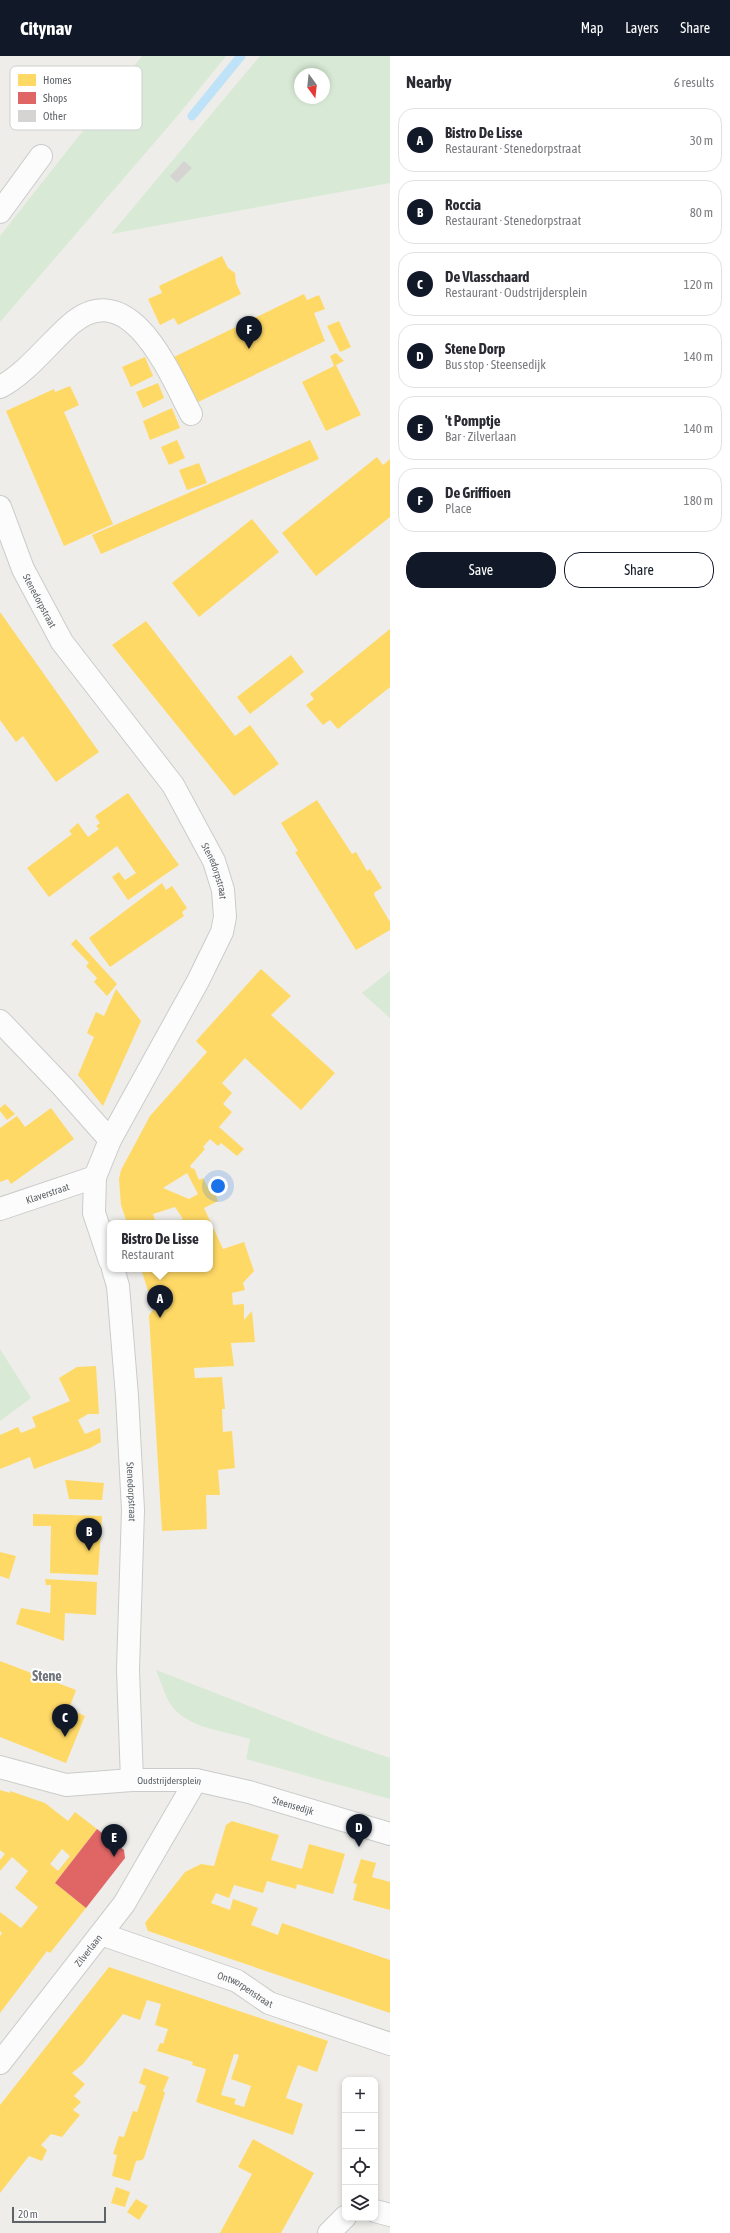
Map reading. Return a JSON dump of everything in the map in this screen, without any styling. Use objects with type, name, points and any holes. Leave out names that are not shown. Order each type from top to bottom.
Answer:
[{"type":"street","points":[[0,212],[41,156]]},
{"type":"street","points":[[0,387],[24,369],[72,324],[87,313],[102,310],[126,317],[144,333],[158,350],[191,414]]},
{"type":"street","name":"Stenedorpstraat","points":[[0,507],[23,569],[62,642],[173,785],[214,861],[224,890],[225,917],[222,932],[198,981],[110,1140],[95,1177],[94,1212],[107,1252]]},
{"type":"street","points":[[0,1021],[63,1087],[110,1140]]},
{"type":"street","name":"Klaverstraat","points":[[0,1209],[95,1177]]},
{"type":"street","name":"Stenedorpstraat","points":[[114,1272],[118,1286],[126,1381],[133,1510],[128,1715]]},
{"type":"street","name":"Oudstrijdersplein","points":[[128,1715],[132,1780]]},
{"type":"street","name":"Oudstrijdersplein","points":[[0,1767],[66,1785],[132,1780],[196,1780]]},
{"type":"street","name":"Oudstrijdersplein","points":[[166,1831],[196,1780]]},
{"type":"street","name":"Steensedijk","points":[[196,1780],[249,1792],[390,1834]]},
{"type":"street","name":"Zilverlaan","points":[[0,2063],[124,1904],[166,1831]]},
{"type":"street","name":"Ontworpenstraat","points":[[101,1934],[238,1981],[269,2003],[390,2044]]},
{"type":"street","points":[[378,2212],[390,2215]]},
{"type":"street","points":[[329,2233],[342,2220]]},
{"type":"green space","points":[[142,56],[226,56],[179,114],[0,322],[0,236],[84,130],[142,130],[142,66],[134,66]]},
{"type":"green space","points":[[260,56],[390,56],[390,183],[111,234]]},
{"type":"green space","points":[[390,971],[390,1018],[362,993]]},
{"type":"green space","points":[[0,1349],[31,1398],[0,1421]]},
{"type":"green space","points":[[156,1670],[331,1738],[390,1758],[390,1799],[246,1759],[250,1739],[202,1726],[185,1718],[173,1708]]},
{"type":"building: Homes","points":[[222,256],[228,268],[235,273],[236,283],[241,294],[178,325],[174,318],[160,325],[148,299],[162,293],[159,286]]},
{"type":"building: Homes","points":[[304,294],[307,300],[319,295],[325,309],[314,313],[325,341],[196,403],[174,357]]},
{"type":"building: Homes","points":[[339,321],[351,347],[340,352],[327,326]]},
{"type":"building: Homes","points":[[336,353],[344,361],[336,365],[361,415],[326,431],[302,382],[334,366],[330,356]]},
{"type":"building: Homes","points":[[145,357],[153,376],[131,387],[122,367]]},
{"type":"building: Homes","points":[[158,383],[164,398],[143,408],[136,392]]},
{"type":"building: Homes","points":[[70,386],[79,405],[64,412],[113,524],[64,546],[6,411],[54,389],[55,392]]},
{"type":"building: Homes","points":[[172,408],[180,428],[150,440],[143,421]]},
{"type":"building: Homes","points":[[177,440],[185,458],[169,465],[161,447]]},
{"type":"building: Homes","points":[[310,440],[319,459],[101,554],[92,535]]},
{"type":"building: Homes","points":[[377,457],[383,465],[390,459],[390,517],[316,576],[282,533]]},
{"type":"building: Homes","points":[[199,463],[207,483],[187,490],[179,470]]},
{"type":"building: Homes","points":[[252,519],[279,552],[199,617],[172,583]]},
{"type":"building: Homes","points":[[0,612],[99,752],[56,782],[23,736],[16,742],[0,720]]},
{"type":"building: Homes","points":[[146,621],[235,736],[250,725],[279,764],[234,796],[112,645]]},
{"type":"building: Homes","points":[[390,629],[390,687],[338,729],[330,720],[323,725],[306,705],[314,699],[310,694]]},
{"type":"building: Homes","points":[[291,655],[304,672],[250,714],[237,697]]},
{"type":"building: Homes","points":[[128,793],[179,865],[128,900],[112,877],[119,872],[125,880],[136,873],[117,846],[49,897],[27,868],[72,834],[69,831],[78,823],[88,837],[99,829],[96,826],[100,823],[95,816]]},
{"type":"building: Homes","points":[[317,800],[352,854],[356,852],[367,871],[370,869],[382,888],[375,892],[374,895],[390,922],[390,930],[356,950],[295,852],[298,851],[281,823]]},
{"type":"building: Homes","points":[[162,883],[166,890],[172,886],[187,908],[182,912],[184,916],[110,967],[89,938]]},
{"type":"building: Homes","points":[[76,939],[117,984],[107,996],[94,982],[97,978],[86,966],[89,963],[71,944]]},
{"type":"building: Homes","points":[[261,969],[291,996],[271,1015],[335,1073],[301,1110],[245,1058],[222,1083],[232,1093],[223,1104],[232,1112],[219,1127],[244,1149],[237,1156],[221,1143],[218,1146],[210,1139],[203,1147],[205,1149],[190,1166],[192,1169],[194,1168],[199,1180],[203,1178],[209,1190],[212,1186],[218,1201],[204,1208],[210,1220],[180,1220],[183,1219],[175,1207],[153,1214],[155,1220],[126,1220],[121,1205],[119,1179],[121,1170],[150,1116],[207,1052],[196,1041]],"holes":[[[187,1173],[198,1194],[189,1199],[163,1188]]]},
{"type":"building: Homes","points":[[116,989],[141,1021],[103,1106],[78,1075],[94,1037],[87,1033],[96,1012],[104,1016]]},
{"type":"building: Homes","points":[[5,1104],[15,1114],[7,1120],[0,1111],[0,1108]]},
{"type":"building: Homes","points":[[51,1108],[74,1139],[11,1184],[8,1179],[0,1182],[0,1128],[17,1116],[25,1127]]},
{"type":"building: Homes","points":[[213,1227],[223,1249],[244,1242],[254,1271],[243,1283],[245,1290],[232,1293],[233,1305],[244,1304],[244,1320],[252,1311],[255,1342],[231,1343],[234,1366],[194,1368],[195,1378],[222,1377],[225,1409],[222,1409],[223,1432],[232,1431],[235,1468],[218,1470],[220,1495],[206,1495],[207,1529],[162,1531],[149,1315],[154,1309],[142,1272],[213,1272]]},
{"type":"building: Homes","points":[[96,1366],[99,1414],[88,1414],[78,1420],[85,1434],[100,1428],[101,1442],[90,1448],[34,1469],[30,1457],[0,1469],[0,1435],[18,1427],[21,1433],[36,1427],[32,1417],[70,1401],[59,1378],[77,1367]]},
{"type":"building: Homes","points":[[65,1480],[104,1483],[102,1500],[69,1499]]},
{"type":"building: Homes","points":[[33,1514],[102,1516],[98,1575],[50,1573],[51,1526],[33,1526]]},
{"type":"building: Homes","points":[[0,1552],[16,1556],[9,1579],[0,1576]]},
{"type":"building: Homes","points":[[45,1579],[97,1582],[96,1615],[65,1613],[64,1641],[16,1624],[21,1608],[50,1613],[51,1585],[46,1585]]},
{"type":"building: Homes","points":[[0,1661],[76,1690],[69,1709],[85,1716],[66,1763],[0,1737]]},
{"type":"building: Homes","points":[[0,1790],[10,1793],[10,1791],[45,1803],[68,1821],[75,1812],[97,1829],[55,1883],[86,1908],[50,1953],[47,1951],[0,2013],[0,1936],[2,1933],[0,1931],[0,1912],[21,1928],[38,1907],[15,1888],[28,1871],[12,1857],[0,1871],[0,1860],[5,1854],[0,1850]],"holes":[[[62,1849],[70,1856],[58,1871],[50,1864]]]},
{"type":"building: Homes","points":[[232,1821],[279,1835],[271,1860],[302,1869],[309,1844],[345,1854],[333,1894],[297,1884],[296,1889],[267,1881],[263,1893],[234,1885],[229,1898],[216,1893],[211,1903],[230,1910],[233,1899],[258,1908],[251,1925],[278,1935],[282,1923],[390,1960],[390,2013],[148,1931],[145,1923],[185,1872],[201,1864],[214,1866],[226,1825]]},
{"type":"building: Homes","points":[[361,1859],[376,1863],[372,1877],[390,1882],[390,1910],[353,1900],[357,1884],[353,1883]]},
{"type":"building: Homes","points":[[109,1967],[328,2041],[317,2072],[298,2065],[292,2081],[286,2098],[303,2104],[293,2135],[196,2102],[206,2069],[192,2065],[193,2062],[157,2051],[160,2043],[163,2044],[168,2029],[155,2025],[161,2004],[147,2000],[140,2020],[123,2014],[83,2064],[72,2073],[85,2084],[74,2096],[81,2102],[73,2110],[80,2115],[62,2137],[51,2134],[41,2145],[47,2150],[42,2161],[29,2156],[0,2193],[0,2105]],"holes":[[[234,2054],[239,2055],[231,2079],[251,2086],[244,2107],[234,2104],[236,2099],[221,2095]]]},
{"type":"building: Homes","points":[[144,2068],[169,2077],[163,2091],[165,2093],[144,2158],[136,2161],[130,2181],[112,2176],[117,2155],[113,2154],[119,2136],[124,2137],[133,2111],[137,2112],[146,2086],[139,2083]]},
{"type":"building: Homes","points":[[253,2139],[314,2173],[281,2233],[220,2233],[252,2174],[238,2167]]},
{"type":"building: Homes","points":[[116,2187],[130,2192],[125,2207],[111,2203]]},
{"type":"building: Homes","points":[[136,2199],[148,2206],[139,2220],[127,2212]]},
{"type":"building: Shops","points":[[97,1829],[124,1850],[125,1858],[86,1908],[55,1883]]},
{"type":"building: Other","points":[[184,161],[192,168],[177,183],[170,176]]},
{"type":"waterway","points":[[192,116],[241,56]]},
{"type":"place","name":"De Griffioen","points":[[249,349]]},
{"type":"place","name":"Bistro De Lisse","points":[[160,1318]]},
{"type":"place","name":"Roccia","points":[[89,1551]]},
{"type":"place","name":"De Vlasschaard","points":[[65,1737]]},
{"type":"place","name":"Stene Dorp","points":[[359,1847]]},
{"type":"place","name":"'t Pomptje","points":[[114,1857]]},
{"type":"district","name":"Stene","points":[[47,1676]]}]
